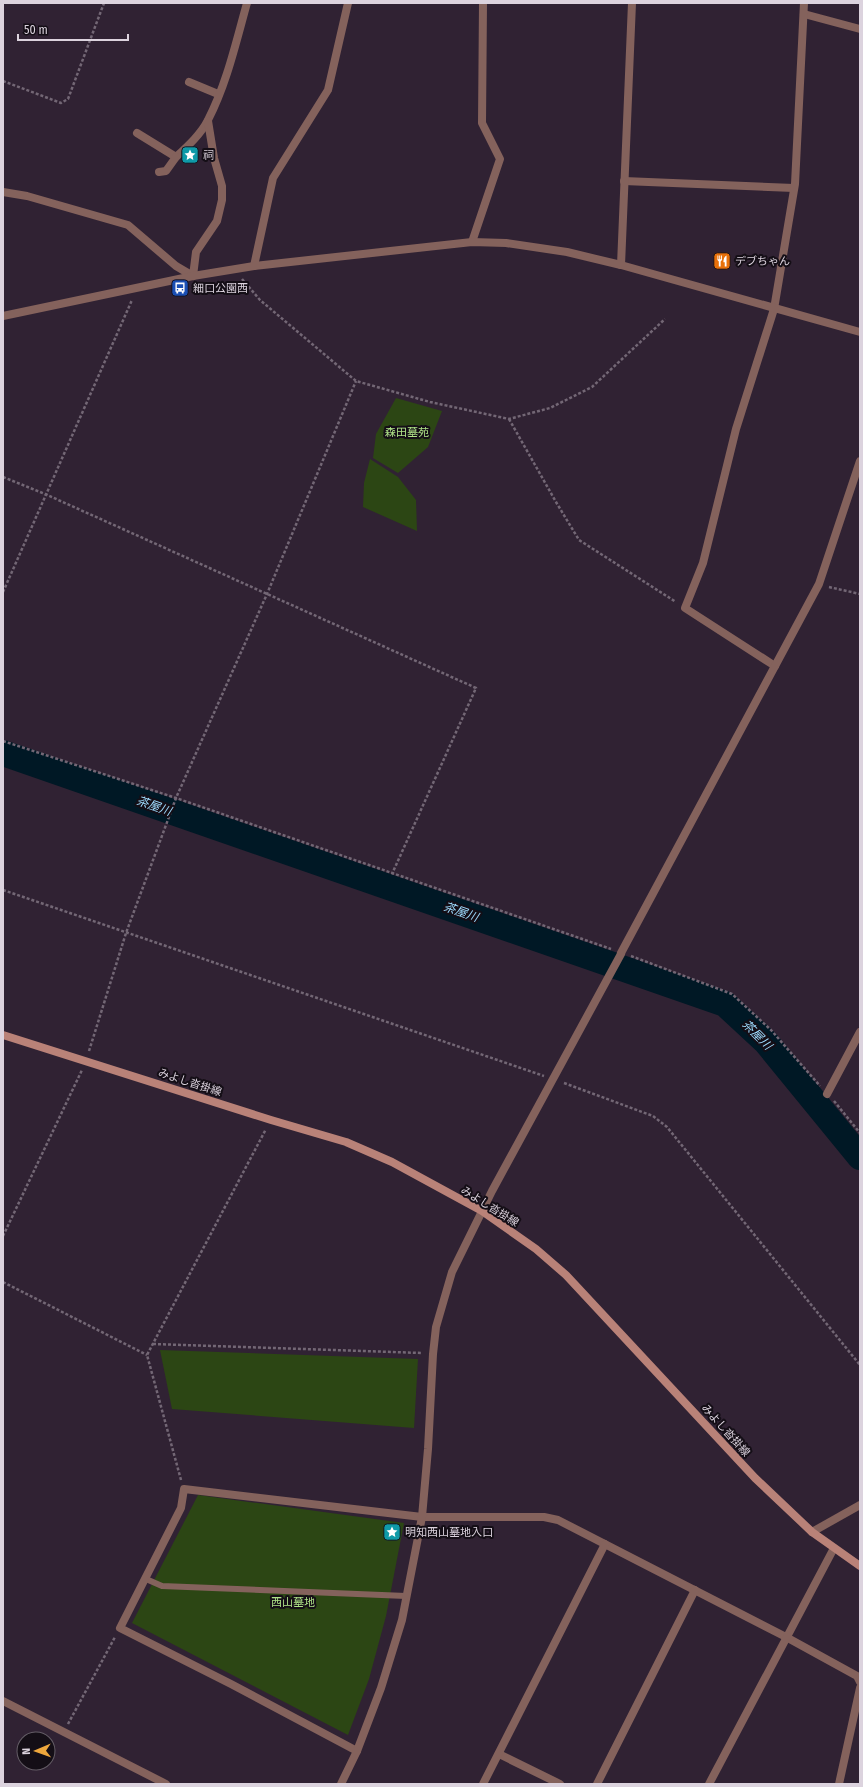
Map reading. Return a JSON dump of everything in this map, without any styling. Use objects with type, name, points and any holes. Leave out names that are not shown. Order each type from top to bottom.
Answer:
[{"type":"main road","name":"みよし沓掛線","points":[[3,1035],[271,1120],[346,1142],[392,1162],[482,1211],[536,1250],[566,1275],[755,1478],[812,1532],[860,1566]]},
{"type":"street","points":[[159,172],[166,171],[176,157],[193,142],[208,120],[229,68],[247,3]]},
{"type":"street","points":[[254,266],[273,178],[328,90],[348,3]]},
{"type":"street","points":[[472,242],[500,159],[482,123],[484,3]]},
{"type":"street","points":[[621,265],[632,3]]},
{"type":"street","points":[[775,666],[685,608],[703,563],[736,429],[774,309],[794,188],[804,3]]},
{"type":"street","points":[[804,14],[860,30]]},
{"type":"street","points":[[189,82],[218,94]]},
{"type":"street","points":[[193,276],[196,252],[217,221],[222,200],[222,186],[214,158],[208,120]]},
{"type":"street","points":[[137,133],[176,157]]},
{"type":"street","points":[[624,181],[794,188]]},
{"type":"street","points":[[3,192],[27,196],[128,225],[176,266],[193,276]]},
{"type":"street","points":[[3,316],[193,276],[254,266],[472,242],[506,243],[567,252],[621,265],[860,332]]},
{"type":"street","points":[[341,1784],[357,1751],[381,1688],[402,1620],[422,1517],[436,1327],[452,1272],[482,1211],[819,584],[860,462]]},
{"type":"street","points":[[827,1094],[860,1032]]},
{"type":"street","points":[[357,1751],[120,1628],[181,1508],[184,1489],[422,1517],[544,1517],[558,1520],[786,1637],[857,1676],[860,1682]]},
{"type":"street","points":[[812,1532],[860,1505]]},
{"type":"street","points":[[483,1784],[605,1544]]},
{"type":"street","points":[[709,1784],[834,1548]]},
{"type":"street","points":[[597,1784],[695,1590]]},
{"type":"street","points":[[839,1784],[860,1688]]},
{"type":"street","points":[[3,1701],[166,1784]]},
{"type":"street","points":[[499,1754],[560,1784]]},
{"type":"lane","points":[[146,1579],[162,1586],[406,1596]]},
{"type":"path","points":[[3,81],[61,103],[68,99],[104,3]]},
{"type":"path","points":[[234,270],[260,300],[356,380],[430,402],[509,419],[550,408],[592,387],[665,319]]},
{"type":"path","points":[[3,592],[137,288]]},
{"type":"path","points":[[3,1236],[86,1061],[126,933],[176,798],[267,594],[356,380]]},
{"type":"path","points":[[509,419],[579,540],[685,608]]},
{"type":"path","points":[[3,477],[45,494],[476,688],[392,874]]},
{"type":"path","points":[[819,584],[860,594]]},
{"type":"path","points":[[3,741],[176,798],[621,953],[732,994],[770,1030],[827,1094],[860,1134]]},
{"type":"path","points":[[3,890],[553,1079],[653,1116],[667,1126],[860,1365]]},
{"type":"path","points":[[184,1489],[147,1355],[271,1120]]},
{"type":"path","points":[[3,1282],[147,1355]]},
{"type":"path","points":[[153,1344],[433,1354]]},
{"type":"path","points":[[64,1731],[120,1628]]},
{"type":"green space","name":"森田墓苑","points":[[396,398],[442,411],[428,447],[398,473],[373,458],[376,434]]},
{"type":"green space","points":[[370,459],[398,477],[416,500],[417,531],[363,507],[364,483]]},
{"type":"green space","points":[[160,1350],[418,1359],[414,1428],[172,1409]]},
{"type":"green space","name":"西山墓地","points":[[198,1495],[404,1523],[386,1616],[369,1679],[348,1735],[132,1623]]},
{"type":"waterway","name":"茶屋川","points":[[3,753],[725,1004],[766,1042],[860,1157]]},
{"type":"place","name":"祠","points":[[190,155]]},
{"type":"place","name":"デブちゃん","points":[[722,261]]},
{"type":"place","name":"細口公園西","points":[[180,288]]},
{"type":"place","name":"明知西山墓地入口","points":[[392,1532]]}]
